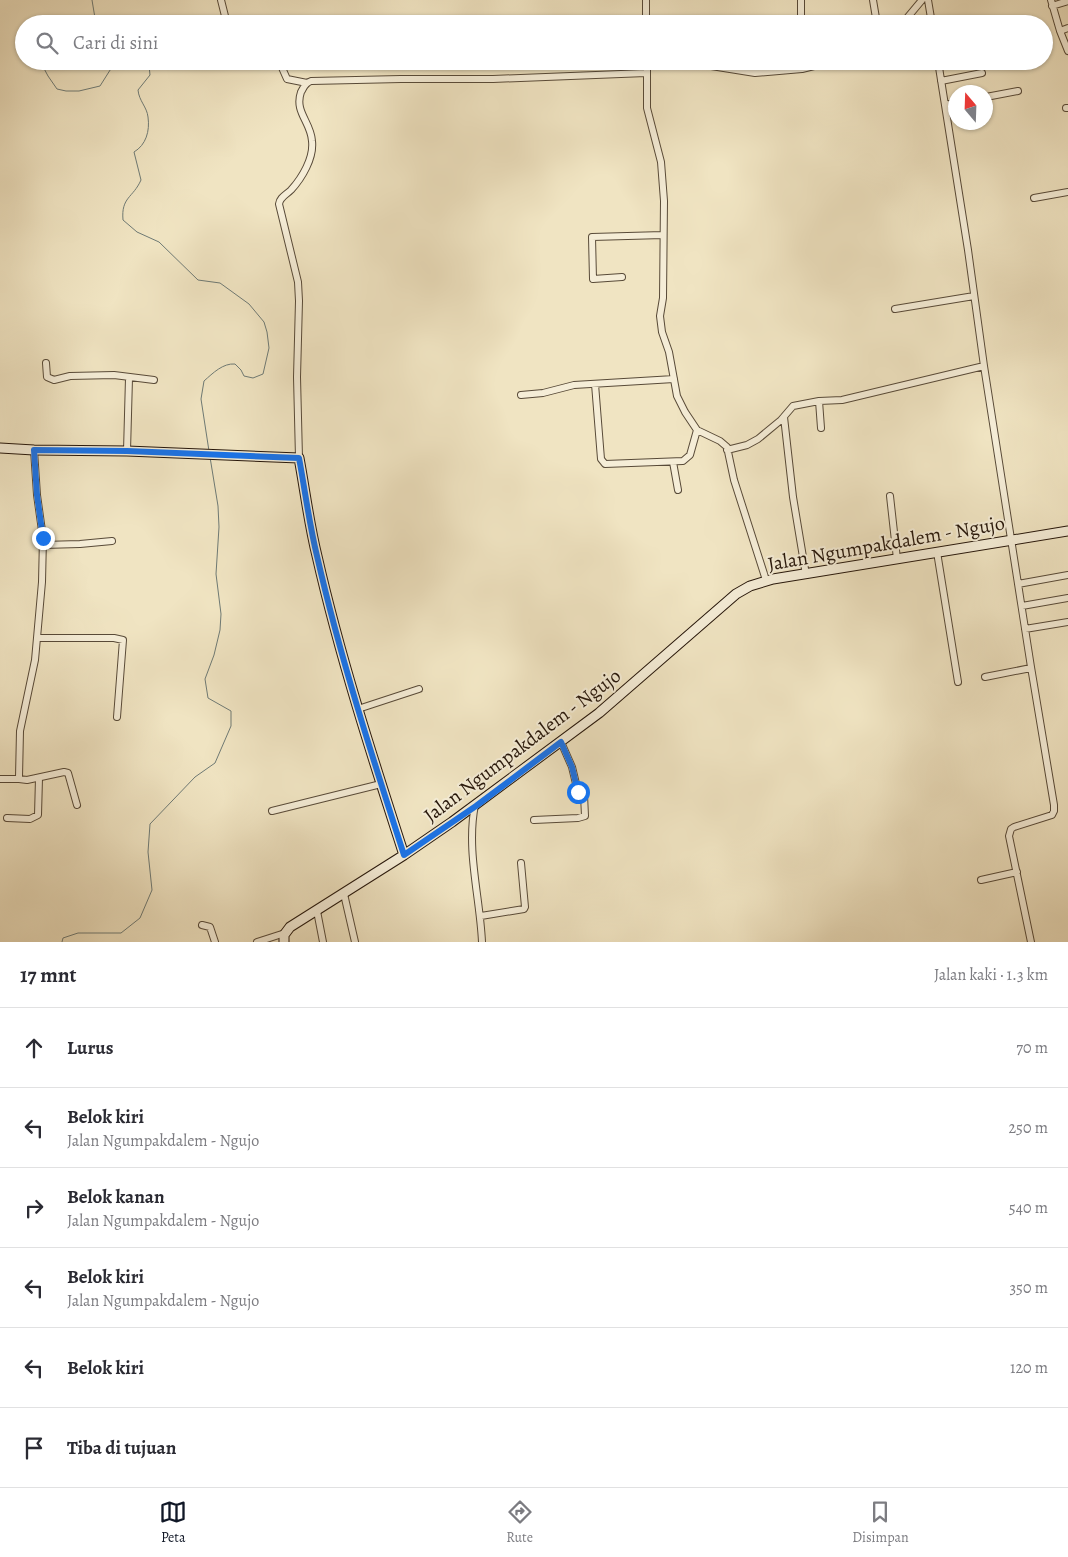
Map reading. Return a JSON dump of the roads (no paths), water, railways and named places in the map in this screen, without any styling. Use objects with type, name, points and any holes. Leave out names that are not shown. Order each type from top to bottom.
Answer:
[{"type":"street","points":[[221,0],[225,15]]},
{"type":"street","points":[[646,0],[646,15]]},
{"type":"street","points":[[801,0],[801,15]]},
{"type":"street","points":[[873,0],[876,15]]},
{"type":"street","points":[[910,15],[922,0]]},
{"type":"street","points":[[928,0],[930,15]]},
{"type":"street","points":[[1068,2],[1052,3],[1068,51]]},
{"type":"street","points":[[1060,31],[1068,28]]},
{"type":"street","points":[[283,70],[287,79],[307,83],[311,81],[502,79],[646,73]]},
{"type":"street","points":[[646,70],[647,108],[660,162],[664,201],[661,325],[669,352],[677,396],[685,412],[698,430],[725,444],[734,480],[766,580]]},
{"type":"street","points":[[736,70],[755,73],[790,70]]},
{"type":"street","points":[[939,70],[1054,811],[1052,815],[1014,827],[1010,832],[1009,839],[1032,942]]},
{"type":"street","points":[[941,81],[982,73]]},
{"type":"street","points":[[0,448],[299,458],[297,377],[298,282],[279,204],[280,199],[298,182],[311,152],[312,139],[299,108],[301,94],[307,83]]},
{"type":"street","points":[[993,96],[1018,91]]},
{"type":"street","points":[[1034,198],[1068,192]]},
{"type":"street","points":[[622,278],[593,279],[592,237],[663,235]]},
{"type":"street","points":[[895,310],[974,296]]},
{"type":"street","points":[[46,363],[47,377],[54,380],[78,376],[114,375],[154,380]]},
{"type":"street","points":[[727,450],[752,443],[784,417],[793,406],[819,401],[842,400],[984,366]]},
{"type":"street","points":[[127,451],[129,378]]},
{"type":"street","points":[[522,395],[543,393],[574,385],[674,379]]},
{"type":"street","points":[[595,384],[603,462],[605,464],[673,462],[687,459],[698,430]]},
{"type":"street","points":[[819,401],[821,428]]},
{"type":"street","points":[[784,417],[792,497],[806,575]]},
{"type":"street","points":[[20,779],[20,731],[35,660],[42,582],[42,523],[37,495],[34,450]]},
{"type":"street","name":"Jalan Ngumpakdalem - Ngujo","points":[[299,458],[316,554],[341,651],[404,855],[476,806],[599,714],[736,594],[766,580],[1068,531]]},
{"type":"street","points":[[673,462],[678,490]]},
{"type":"street","points":[[890,496],[897,560]]},
{"type":"street","points":[[43,545],[112,541]]},
{"type":"street","points":[[937,552],[958,682]]},
{"type":"street","points":[[1018,584],[1068,575]]},
{"type":"street","points":[[1022,606],[1068,598]]},
{"type":"street","points":[[1025,628],[1068,622]]},
{"type":"street","points":[[37,638],[114,638],[123,640],[118,717]]},
{"type":"street","points":[[985,678],[1031,668]]},
{"type":"street","points":[[358,709],[419,689]]},
{"type":"street","points":[[534,820],[578,818],[584,816],[584,795],[578,792],[570,762],[561,742]]},
{"type":"street","points":[[0,779],[39,778],[64,772],[68,773],[77,805]]},
{"type":"street","points":[[7,818],[34,819],[38,815],[39,778]]},
{"type":"street","points":[[272,811],[381,784]]},
{"type":"street","points":[[476,806],[472,822],[472,838],[482,942]]},
{"type":"street","points":[[257,942],[285,938],[290,927],[404,855]]},
{"type":"street","points":[[481,916],[524,910],[521,863]]},
{"type":"street","points":[[981,880],[1017,872]]},
{"type":"street","points":[[344,894],[355,942]]},
{"type":"street","points":[[316,911],[323,942]]},
{"type":"street","points":[[202,925],[210,927],[215,942]]},
{"type":"waterway","points":[[92,0],[94,15]]},
{"type":"waterway","points":[[45,70],[57,89],[66,91],[79,91],[100,86],[110,70]]},
{"type":"waterway","points":[[150,70],[150,75],[138,90],[147,113],[148,122],[144,142],[134,152],[141,180],[126,202],[123,220],[137,232],[159,242],[198,280],[220,283],[249,304],[264,322],[267,332],[269,348],[263,374],[253,378],[244,376],[235,364],[231,364],[218,369],[204,381],[201,399],[209,451]]},
{"type":"waterway","points":[[62,942],[63,938],[78,933],[121,933],[140,918],[152,890],[148,852],[150,824],[195,777],[215,763],[231,726],[231,711],[208,698],[205,679],[214,655],[220,630],[221,614],[216,574],[219,527],[218,506],[210,457]]}]
